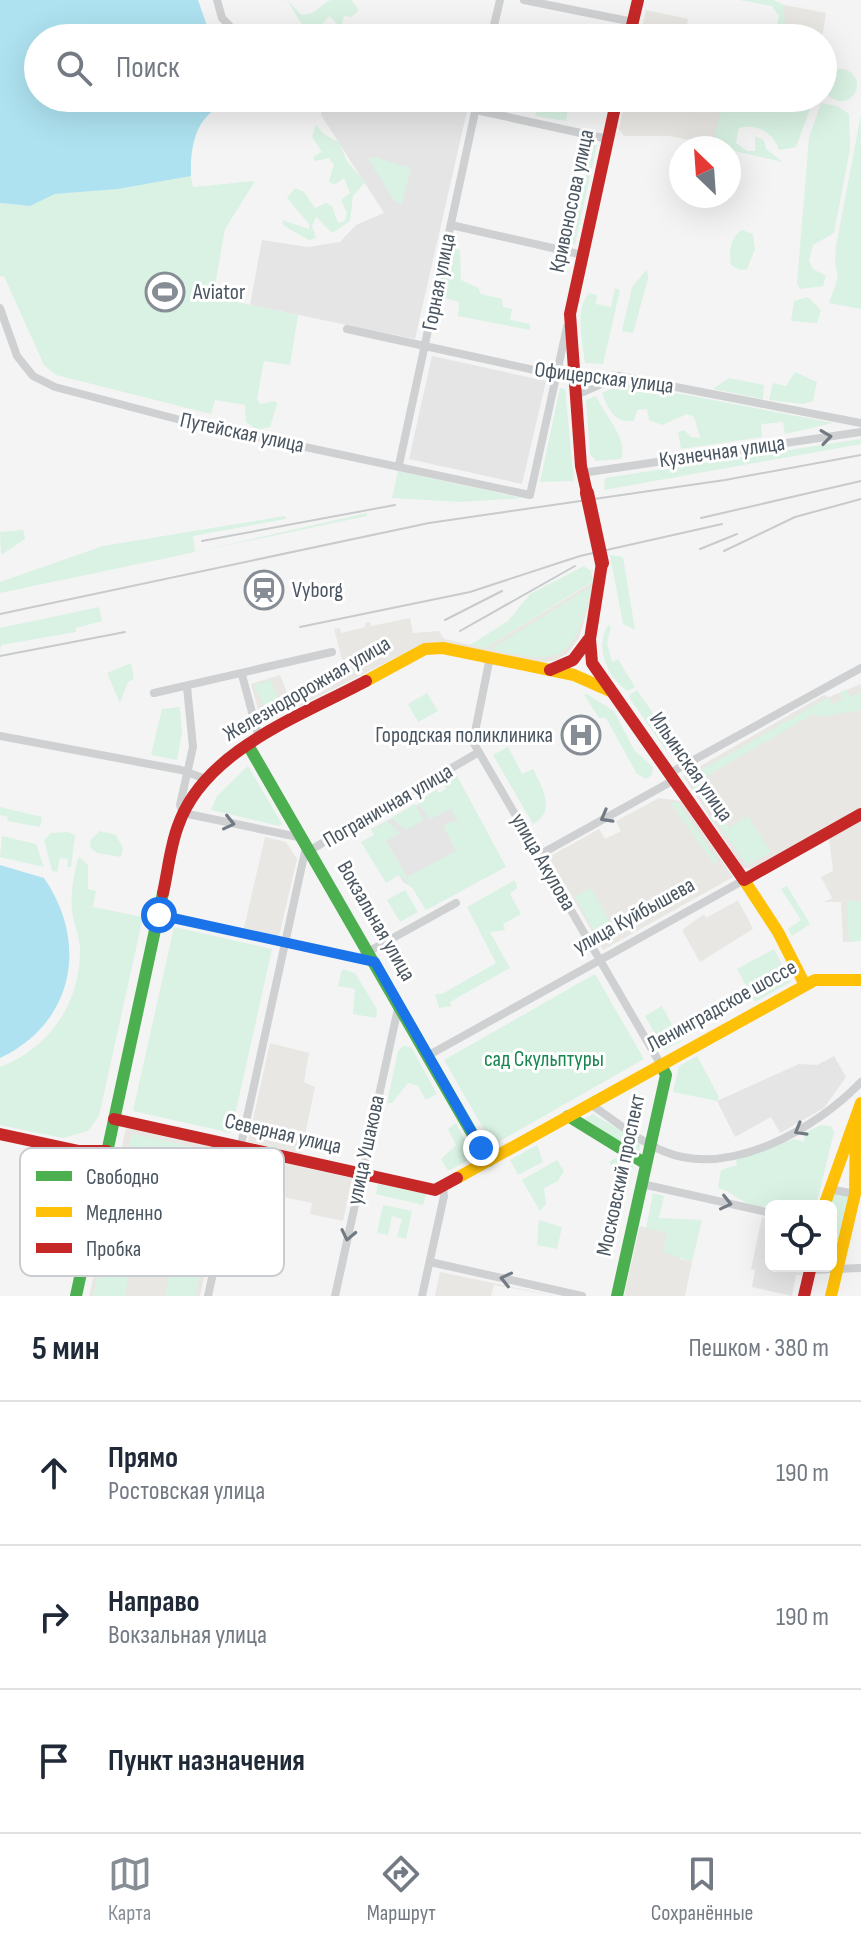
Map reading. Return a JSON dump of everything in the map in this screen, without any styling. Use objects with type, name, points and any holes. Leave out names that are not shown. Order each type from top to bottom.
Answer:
[{"type":"main road","points":[[633,22],[638,0]]},
{"type":"main road","name":"Кривоносова улица","points":[[588,640],[603,590],[602,563],[584,480],[570,314],[614,112]]},
{"type":"main road","points":[[549,670],[573,660],[588,640]]},
{"type":"main road","name":"Ильинская улица","points":[[588,640],[592,663],[744,880],[778,932],[805,985]]},
{"type":"main road","name":"Железнодорожная улица","points":[[183,813],[206,779],[254,741],[421,650],[443,648],[490,657],[585,678],[610,691]]},
{"type":"main road","name":"Вокзальная улица","points":[[254,741],[306,847],[367,957],[399,1003],[488,1161]]},
{"type":"main road","points":[[108,1148],[183,813]]},
{"type":"main road","name":"улица Куйбышева","points":[[744,880],[861,814]]},
{"type":"main road","name":"Ленинградское шоссе","points":[[443,1187],[815,980],[861,980]]},
{"type":"main road","name":"Московский проспект","points":[[617,1296],[666,1075],[661,1065]]},
{"type":"main road","points":[[831,1296],[855,1194],[851,1161],[861,1103]]},
{"type":"main road","points":[[568,1116],[646,1164]]},
{"type":"main road","name":"Северная улица","points":[[114,1119],[245,1148]]},
{"type":"main road","points":[[0,1134],[65,1148]]},
{"type":"main road","name":"Северная улица","points":[[284,1157],[435,1190],[443,1187]]},
{"type":"main road","points":[[825,1200],[828,1188],[851,1161]]},
{"type":"main road","points":[[804,1296],[809,1272]]},
{"type":"main road","points":[[76,1296],[80,1276]]},
{"type":"street","points":[[217,0],[222,18],[228,24]]},
{"type":"street","points":[[494,24],[500,0]]},
{"type":"street","points":[[524,0],[633,22]]},
{"type":"street","name":"Горная улица","points":[[399,465],[476,112]]},
{"type":"street","points":[[485,112],[608,139]]},
{"type":"street","points":[[451,225],[583,255]]},
{"type":"street","name":"Путейская улица","points":[[0,308],[17,356],[33,376],[55,387],[188,422],[530,495]]},
{"type":"street","name":"Кривоносова улица","points":[[530,495],[570,314]]},
{"type":"street","name":"Офицерская улица","points":[[347,329],[556,374],[619,376],[861,423]]},
{"type":"street","points":[[576,395],[619,376]]},
{"type":"street","name":"Кузнечная улица","points":[[584,480],[861,432]]},
{"type":"street","points":[[154,693],[332,652]]},
{"type":"street","name":"Пограничная улица","points":[[473,742],[490,657]]},
{"type":"street","points":[[539,855],[861,668]]},
{"type":"street","points":[[242,675],[254,741]]},
{"type":"street","points":[[187,687],[193,747],[180,805],[183,813],[306,847],[241,1147]]},
{"type":"street","points":[[0,736],[187,772],[206,779]]},
{"type":"street","name":"улица Акулова","points":[[473,742],[475,755],[539,855],[661,1065]]},
{"type":"street","name":"Пограничная улица","points":[[306,847],[475,755]]},
{"type":"street","name":"улица Куйбышева","points":[[429,1055],[744,880]]},
{"type":"street","points":[[159,915],[285,943],[367,957],[456,903]]},
{"type":"street","name":"улица Ушакова","points":[[335,1296],[399,1003]]},
{"type":"street","points":[[391,1031],[402,1028],[415,1032]]},
{"type":"street","points":[[590,1104],[663,1151],[714,1161],[783,1139],[832,1111],[861,1082]]},
{"type":"street","points":[[642,1184],[765,1212]]},
{"type":"street","points":[[422,1296],[444,1196],[443,1187]]},
{"type":"street","points":[[828,1188],[855,1194]]},
{"type":"street","points":[[430,1262],[582,1296]]},
{"type":"street","points":[[838,1269],[861,1268]]},
{"type":"street","points":[[208,1296],[212,1276]]},
{"type":"shaded area","points":[[784,5],[826,13],[824,24],[780,24]]},
{"type":"shaded area","points":[[646,10],[688,19],[687,24],[643,24]]},
{"type":"shaded area","points":[[322,112],[467,112],[415,339],[250,305],[262,240],[308,247],[340,242],[356,225],[384,213]]},
{"type":"shaded area","points":[[623,112],[749,112],[738,119],[733,136],[624,136],[619,129]]},
{"type":"shaded area","points":[[432,356],[546,381],[522,484],[409,459]]},
{"type":"shaded area","points":[[596,580],[579,638],[567,654],[556,660],[542,663],[423,644],[270,721],[261,720],[251,684],[280,675],[288,695],[343,663],[334,629],[340,628],[341,633],[366,627],[365,623],[370,622],[371,626],[410,618],[413,633],[439,631],[444,639],[485,648]]},
{"type":"shaded area","points":[[861,684],[861,808],[754,869],[743,868],[683,776],[824,695],[829,697]]},
{"type":"shaded area","points":[[442,792],[489,874],[426,910],[412,887],[403,882],[371,829]]},
{"type":"shaded area","points":[[659,798],[681,801],[733,877],[603,950],[549,857],[599,829],[605,839],[621,831],[616,821]]},
{"type":"shaded area","points":[[861,821],[861,941],[843,942],[841,902],[824,902],[832,898],[821,877],[833,871],[829,839]]},
{"type":"shaded area","points":[[265,837],[286,842],[297,859],[279,936],[244,928]]},
{"type":"shaded area","points":[[738,900],[753,929],[700,962],[682,930],[704,914],[706,918]]},
{"type":"shaded area","points":[[270,1043],[309,1053],[304,1082],[315,1087],[301,1154],[248,1142]]},
{"type":"shaded area","points":[[834,1056],[846,1077],[824,1108],[780,1133],[771,1117],[735,1137],[717,1101],[799,1064],[817,1065]]},
{"type":"shaded area","points":[[126,1128],[218,1148],[122,1148]]},
{"type":"shaded area","points":[[284,1163],[352,1178],[343,1221],[310,1214],[312,1203],[284,1197]]},
{"type":"shaded area","points":[[762,1217],[765,1218],[765,1272],[803,1272],[802,1275],[796,1275],[792,1296],[752,1287],[755,1270],[751,1269]]},
{"type":"shaded area","points":[[640,1226],[668,1233],[680,1259],[692,1262],[685,1296],[624,1296]]},
{"type":"shaded area","points":[[440,1272],[555,1296],[494,1285],[491,1296],[435,1296]]},
{"type":"shaded area","points":[[93,1276],[204,1276],[200,1296],[89,1296]]},
{"type":"green space","points":[[287,0],[302,15],[312,13],[330,0],[351,0],[359,10],[352,17],[344,16],[343,24],[337,24],[330,16],[322,24],[302,24]]},
{"type":"green space","points":[[739,0],[773,0],[784,5],[785,24],[777,24],[779,16],[772,6]]},
{"type":"green space","points":[[837,70],[847,70],[856,79],[856,91],[852,96],[847,100],[837,100]]},
{"type":"green space","points":[[837,106],[849,114],[850,149],[834,233],[813,245],[809,261],[813,269],[826,276],[823,286],[800,289],[797,283],[809,138],[818,112],[837,112]]},
{"type":"green space","points":[[536,112],[568,112],[566,121],[535,116]]},
{"type":"green space","points":[[720,112],[809,112],[796,147],[779,150],[764,131],[752,127],[739,128],[737,136],[715,136]]},
{"type":"green space","points":[[861,114],[861,309],[829,303],[838,277],[836,246]]},
{"type":"green space","points":[[316,125],[340,143],[346,160],[365,182],[353,196],[350,221],[332,233],[316,217],[312,226],[316,238],[309,240],[284,226],[282,220],[309,229],[309,224],[287,198],[295,188],[304,192],[315,208],[326,203],[332,206],[338,223],[345,221],[347,213],[341,200],[350,193],[344,178],[334,185],[329,181],[334,165],[329,158],[315,161],[313,157],[322,152],[312,137]]},
{"type":"green space","points":[[755,136],[764,140],[766,149],[783,162],[741,152],[741,147],[755,151]]},
{"type":"green space","points":[[592,144],[597,145],[575,244],[561,241],[564,225],[575,227]]},
{"type":"green space","points":[[374,157],[411,168],[402,205],[394,200],[368,159]]},
{"type":"green space","points":[[191,176],[193,187],[255,181],[225,229],[213,297],[298,315],[290,365],[264,361],[257,399],[260,404],[275,401],[277,404],[270,427],[257,430],[246,422],[245,405],[215,400],[211,414],[56,375],[44,365],[4,276],[0,277],[0,203],[30,206],[55,194],[118,189]]},
{"type":"green space","points":[[742,230],[753,234],[755,249],[747,269],[740,270],[731,265],[730,255],[731,245]]},
{"type":"green space","points":[[452,248],[460,250],[461,280],[478,288],[481,294],[502,299],[503,307],[512,309],[510,320],[530,324],[530,330],[458,316],[459,302],[441,297],[440,292]]},
{"type":"green space","points":[[647,269],[648,279],[633,333],[622,331],[632,287]]},
{"type":"green space","points":[[615,288],[620,290],[603,364],[585,363],[581,326],[584,300],[589,293],[597,295],[596,304],[611,307]]},
{"type":"green space","points":[[808,297],[821,310],[817,323],[791,321],[794,301]]},
{"type":"green space","points":[[795,372],[817,382],[813,401],[803,404],[769,400],[773,383],[786,386]]},
{"type":"green space","points":[[729,378],[764,385],[763,399],[713,389]]},
{"type":"green space","points":[[623,383],[833,423],[785,434],[783,422],[761,424],[762,437],[681,449],[678,432],[684,430],[691,437],[700,438],[694,417],[687,414],[662,425],[649,420],[647,409],[637,410],[634,421],[617,418],[602,393]]},
{"type":"green space","points":[[560,388],[565,389],[574,481],[540,482]]},
{"type":"green space","points":[[596,396],[619,435],[623,451],[621,459],[596,461],[590,454],[586,400]]},
{"type":"green space","points":[[861,439],[861,444],[604,490],[605,478]]},
{"type":"green space","points":[[398,471],[522,498],[461,502],[392,498]]},
{"type":"green space","points":[[367,513],[367,516],[0,593],[0,582],[103,546],[285,516],[286,519],[193,536],[195,552]]},
{"type":"green space","points":[[23,530],[25,539],[1,555],[0,532]]},
{"type":"green space","points":[[610,555],[623,557],[635,630],[623,624]]},
{"type":"green space","points":[[584,566],[591,571],[593,581],[485,648],[470,645],[508,621],[530,594]]},
{"type":"green space","points":[[592,586],[579,630],[562,652],[535,657],[491,649]]},
{"type":"green space","points":[[99,607],[102,621],[76,628],[76,632],[1,645],[0,653],[0,628]]},
{"type":"green space","points":[[608,625],[611,627],[607,643],[612,662],[618,659],[635,687],[628,691],[614,679],[605,662],[602,643]]},
{"type":"green space","points":[[131,663],[134,679],[128,682],[120,703],[107,673]]},
{"type":"green space","points":[[343,667],[345,677],[286,707],[289,698]]},
{"type":"green space","points":[[270,680],[283,709],[269,716],[254,685]]},
{"type":"green space","points":[[637,690],[682,755],[666,750],[630,699],[630,694]]},
{"type":"green space","points":[[846,690],[850,697],[861,693],[861,710],[818,717],[815,713],[697,782],[708,802],[704,804],[688,779],[691,776],[829,697],[832,704],[843,700],[840,692]]},
{"type":"green space","points":[[427,693],[438,711],[418,722],[408,704]]},
{"type":"green space","points":[[584,695],[614,711],[634,750],[653,767],[652,775],[646,779],[637,774],[606,718],[599,718]]},
{"type":"green space","points":[[180,707],[182,732],[177,760],[151,755],[162,709]]},
{"type":"green space","points":[[508,747],[522,774],[533,769],[543,791],[546,806],[540,819],[533,824],[493,755]]},
{"type":"green space","points":[[248,766],[282,824],[279,826],[211,810],[217,796]]},
{"type":"green space","points":[[457,776],[506,867],[426,910],[412,887],[399,875],[386,883],[361,842],[374,835],[371,829],[387,821],[400,833],[386,841],[407,877],[456,851],[443,826],[456,820],[468,838],[451,809],[430,819],[418,803],[436,789],[439,793],[446,789],[444,784]]},
{"type":"green space","points":[[670,802],[678,803],[719,862],[714,864]]},
{"type":"green space","points":[[415,804],[424,820],[406,830],[391,818]]},
{"type":"green space","points":[[0,807],[42,817],[40,827],[7,821],[8,817],[0,815]]},
{"type":"green space","points":[[748,816],[771,852],[747,865],[716,821],[721,817],[729,828]]},
{"type":"green space","points":[[100,831],[116,835],[123,848],[121,857],[97,853],[90,847],[91,839]]},
{"type":"green space","points":[[51,833],[75,835],[71,867],[67,867],[68,859],[60,858],[57,872],[52,871],[44,840]]},
{"type":"green space","points":[[2,836],[36,844],[44,867],[0,857]]},
{"type":"green space","points":[[79,857],[88,865],[88,889],[96,891],[93,907],[143,917],[99,1116],[88,1131],[63,1138],[0,1125],[0,1067],[18,1059],[48,1035],[59,1021],[75,987],[80,948],[72,905]]},
{"type":"green space","points":[[515,880],[517,888],[510,894],[521,914],[503,924],[505,930],[490,932],[510,968],[450,1002],[452,1006],[439,1008],[435,994],[442,994],[496,963],[467,907]]},
{"type":"green space","points":[[787,886],[810,924],[792,936],[788,929],[801,920],[781,889]]},
{"type":"green space","points":[[591,888],[616,932],[600,941],[575,897]]},
{"type":"green space","points":[[405,890],[418,912],[400,922],[387,900]]},
{"type":"green space","points":[[847,901],[861,901],[861,941],[849,942]]},
{"type":"green space","points":[[174,927],[272,949],[231,1133],[133,1111]]},
{"type":"green space","points":[[774,949],[791,982],[755,1002],[737,969]]},
{"type":"green space","points":[[342,969],[355,973],[377,1009],[376,1018],[353,1014],[355,989],[338,986]]},
{"type":"green space","name":"сад Скульптуры","points":[[595,974],[644,1059],[493,1145],[444,1060]]},
{"type":"green space","points":[[662,1006],[681,1041],[664,1050],[645,1016]]},
{"type":"green space","points":[[403,1046],[411,1047],[437,1094],[426,1100],[418,1086],[408,1083],[392,1103],[387,1103],[398,1051]]},
{"type":"green space","points":[[697,1056],[719,1097],[717,1101],[673,1092],[679,1066]]},
{"type":"green space","points":[[593,1114],[641,1143],[638,1154],[582,1120]]},
{"type":"green space","points":[[456,1123],[474,1157],[448,1171],[441,1159],[456,1145],[448,1129]]},
{"type":"green space","points":[[821,1125],[831,1126],[834,1132],[817,1200],[765,1200],[765,1206],[761,1206],[745,1202],[718,1188],[721,1170],[737,1165],[736,1160],[794,1139],[804,1142],[805,1133]]},
{"type":"green space","points":[[132,1134],[198,1148],[150,1146],[129,1148]]},
{"type":"green space","points":[[537,1145],[543,1162],[518,1175],[510,1160]]},
{"type":"green space","points":[[619,1156],[633,1165],[626,1198],[622,1193],[626,1190],[609,1162]]},
{"type":"green space","points":[[557,1160],[564,1171],[558,1181],[544,1188],[546,1204],[540,1211],[522,1180]]},
{"type":"green space","points":[[378,1184],[426,1194],[423,1205],[376,1194]]},
{"type":"green space","points":[[653,1193],[664,1196],[659,1218],[702,1220],[692,1262],[663,1252],[667,1233],[646,1228]]},
{"type":"green space","points":[[833,1193],[850,1196],[837,1252],[837,1200],[831,1200]]},
{"type":"green space","points":[[383,1205],[412,1211],[406,1239],[397,1237],[402,1219],[392,1216],[388,1235],[377,1233]]},
{"type":"green space","points":[[539,1220],[562,1227],[557,1249],[537,1245]]},
{"type":"green space","points":[[97,1276],[128,1277],[125,1296],[93,1296]]},
{"type":"green space","points":[[169,1276],[199,1276],[195,1296],[165,1296]]},
{"type":"water","points":[[0,0],[198,0],[206,24],[24,24],[24,112],[212,112],[194,142],[191,176],[118,189],[55,194],[30,206],[0,203]]},
{"type":"water","points":[[0,865],[44,878],[58,903],[67,929],[69,954],[67,979],[58,1003],[44,1024],[25,1043],[0,1058]]},
{"type":"railway","points":[[0,614],[429,523],[725,480],[861,455]]},
{"type":"railway","points":[[701,518],[861,481]]},
{"type":"railway","points":[[724,551],[795,517],[861,499]]},
{"type":"railway","points":[[202,541],[395,505]]},
{"type":"railway","points":[[300,627],[470,592],[580,556],[722,524]]},
{"type":"railway","points":[[700,549],[737,534]]},
{"type":"railway","points":[[460,631],[575,566]]},
{"type":"railway","points":[[445,620],[502,591]]},
{"type":"railway","points":[[0,656],[125,632]]},
{"type":"traffic: fast","points":[[248,745],[488,1161]]},
{"type":"traffic: fast","points":[[108,1148],[163,893]]},
{"type":"traffic: fast","points":[[617,1296],[666,1075],[661,1065]]},
{"type":"traffic: fast","points":[[568,1116],[646,1164]]},
{"type":"traffic: fast","points":[[76,1296],[80,1276]]},
{"type":"traffic: slow","points":[[366,681],[425,649],[443,648],[574,675],[610,691]]},
{"type":"traffic: slow","points":[[744,880],[778,932],[805,985]]},
{"type":"traffic: slow","points":[[457,1178],[815,980],[861,980]]},
{"type":"traffic: slow","points":[[826,1200],[861,1103]]},
{"type":"traffic: slow","points":[[831,1296],[855,1194],[856,1118]]},
{"type":"traffic: jam","points":[[632,24],[638,0]]},
{"type":"traffic: jam","points":[[587,493],[581,466],[570,314],[614,112]]},
{"type":"traffic: jam","points":[[587,493],[602,563]]},
{"type":"traffic: jam","points":[[602,563],[590,639],[592,663],[744,880],[861,814]]},
{"type":"traffic: jam","points":[[550,670],[573,660],[588,640]]},
{"type":"traffic: jam","points":[[163,893],[178,826],[191,799],[209,776],[257,738],[366,681]]},
{"type":"traffic: jam","points":[[114,1119],[245,1148]]},
{"type":"traffic: jam","points":[[0,1134],[65,1148]]},
{"type":"traffic: jam","points":[[284,1157],[435,1190],[457,1178]]},
{"type":"traffic: jam","points":[[804,1296],[810,1272]]},
{"type":"place","name":"Aviator","points":[[165,292]]},
{"type":"place","name":"Vyborg","points":[[264,590]]},
{"type":"place","name":"Городская поликлиника","points":[[581,735]]},
{"type":"route","points":[[159,915],[375,962],[481,1148]]}]
